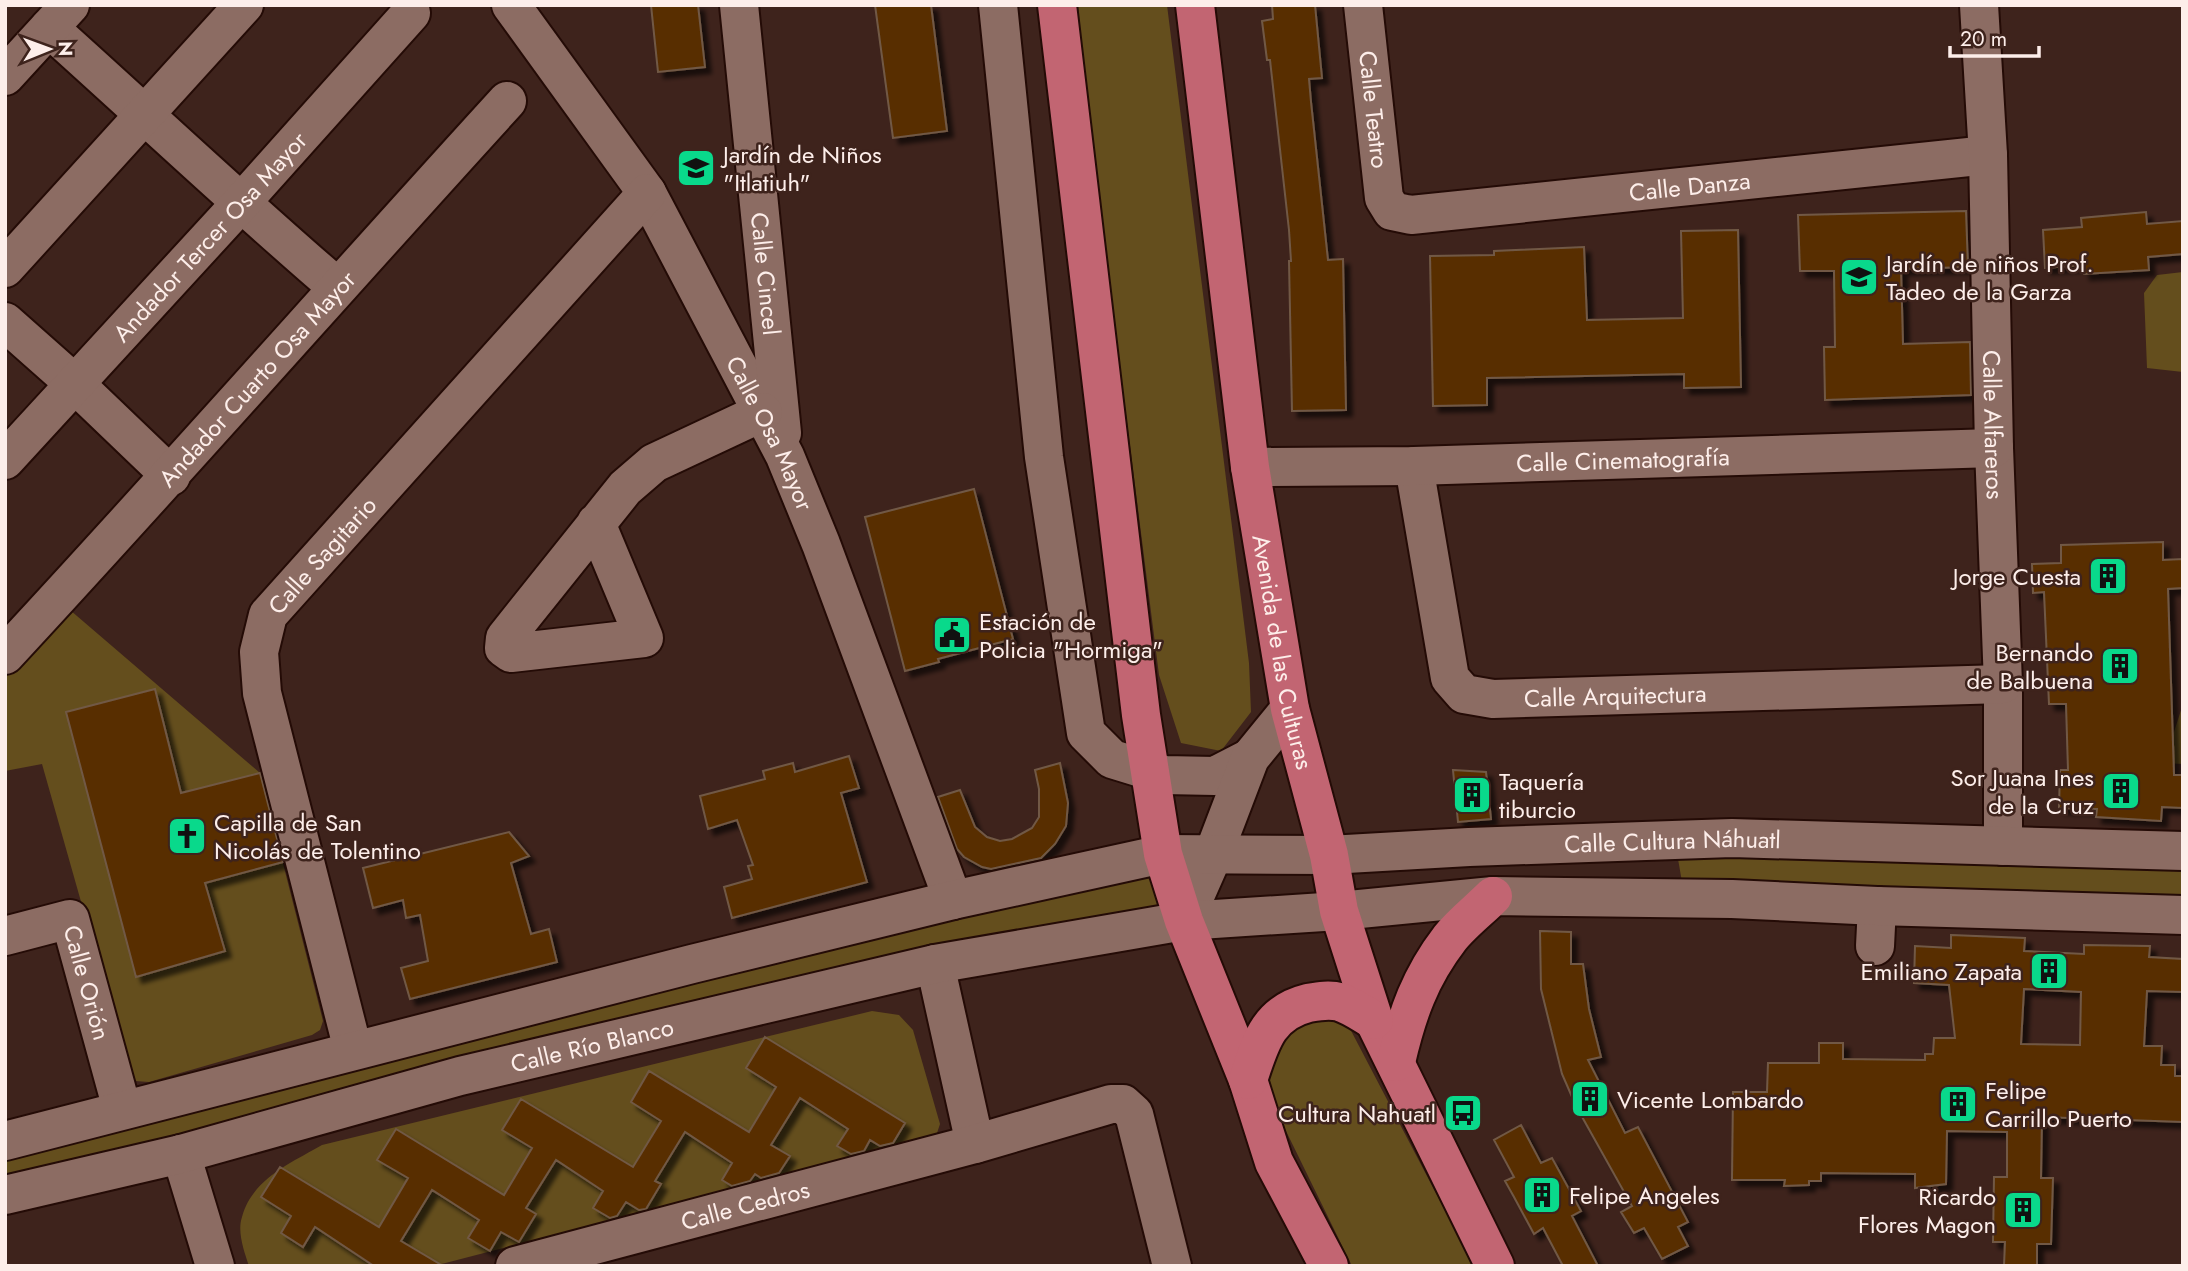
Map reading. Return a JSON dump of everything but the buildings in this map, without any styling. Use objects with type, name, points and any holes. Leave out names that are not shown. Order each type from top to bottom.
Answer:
[{"type":"main road","points":[[1057,5],[1141,715],[1163,855],[1184,921],[1248,1080],[1274,1162],[1329,1266]]},
{"type":"main road","name":"Avenida de las Culturas","points":[[1195,5],[1250,467],[1290,709],[1329,855],[1339,911],[1374,1020],[1496,1266]]},
{"type":"main road","points":[[1396,1062],[1406,1017],[1425,975],[1451,936],[1493,896]]},
{"type":"main road","points":[[1248,1080],[1262,1039],[1276,1018],[1294,1006],[1322,1000],[1340,1002],[1374,1020]]},
{"type":"street","points":[[5,268],[244,5]]},
{"type":"street","name":"Calle Osa Mayor","points":[[511,5],[647,193],[785,456],[821,544],[953,900]]},
{"type":"street","name":"Calle Cincel","points":[[739,5],[785,456]]},
{"type":"street","points":[[998,5],[1044,457],[1086,733],[1112,759],[1152,773],[1187,777],[1215,776],[1250,758]]},
{"type":"street","name":"Calle Teatro","points":[[1363,5],[1384,198],[1392,211]]},
{"type":"street","name":"Calle Alfareros","points":[[1979,5],[1988,155],[1994,448],[2003,684],[2003,846]]},
{"type":"street","name":"Andador Tercer Osa Mayor","points":[[5,460],[411,13]]},
{"type":"street","points":[[5,76],[59,16],[146,114],[240,204],[337,287]]},
{"type":"street","name":"Andador Cuarto Osa Mayor","points":[[5,655],[171,476],[337,287],[507,101]]},
{"type":"street","name":"Calle Danza","points":[[1392,211],[1410,215],[1988,155]]},
{"type":"street","name":"Calle Sagitario","points":[[353,1050],[262,693],[259,652],[268,615],[647,193]]},
{"type":"street","points":[[5,322],[75,384],[171,476]]},
{"type":"street","points":[[596,523],[625,488],[654,463],[763,412]]},
{"type":"street","name":"Calle Cinematografía","points":[[1250,467],[1414,466],[1994,448]]},
{"type":"street","name":"Calle Arquitectura","points":[[1414,466],[1450,678],[1464,694],[1493,699],[2003,684]]},
{"type":"street","points":[[1290,709],[1250,758],[1213,855],[1184,921],[1339,911],[1493,896],[1732,899],[2183,915]]},
{"type":"street","name":"Calle Cultura Náhuatl","points":[[1163,855],[1329,855],[1732,838],[2183,851]]},
{"type":"street","points":[[12,1193],[7,1141],[353,1050],[953,900],[1163,855]]},
{"type":"street","points":[[1875,946],[1877,906]]},
{"type":"street","name":"Calle Orión","points":[[5,936],[70,919],[122,1109]]},
{"type":"street","name":"Calle Río Blanco","points":[[12,1193],[181,1154],[460,1076],[935,964],[1184,921]]},
{"type":"street","points":[[935,964],[975,1144]]},
{"type":"street","name":"Calle Cedros","points":[[515,1266],[975,1144],[1111,1104],[1123,1104],[1134,1114],[1172,1266]]},
{"type":"street","points":[[181,1154],[215,1266]]},
{"type":"shaded area","points":[[1078,5],[1167,5],[1249,663],[1251,712],[1221,751],[1181,743],[1159,675],[1084,82]]},
{"type":"shaded area","points":[[2183,272],[2183,372],[2147,368],[2144,293],[2157,275]]},
{"type":"shaded area","points":[[63,604],[260,773],[323,1021],[320,1030],[312,1035],[149,1082],[135,1081],[129,1071],[42,764],[5,771],[5,667]]},
{"type":"shaded area","points":[[2183,704],[2183,764],[2164,763]]},
{"type":"shaded area","points":[[1817,857],[2183,868],[2183,898],[1682,882],[1678,859]]},
{"type":"shaded area","points":[[1150,868],[1165,915],[5,1184],[5,1152]]},
{"type":"shaded area","points":[[1307,1008],[1347,1023],[1474,1266],[1352,1266],[1285,1129],[1269,1082],[1279,1025]]},
{"type":"shaded area","points":[[872,1011],[899,1015],[913,1030],[940,1124],[937,1133],[928,1138],[434,1266],[249,1266],[240,1229],[242,1217],[254,1192],[274,1174],[322,1145]]},
{"type":"place","name":"Jardín de Niños \"Itlatiuh\"","points":[[696,168]]},
{"type":"place","name":"Jardín de niños Prof. Tadeo de la Garza","points":[[1859,277]]},
{"type":"place","name":"Jorge Cuesta","points":[[2108,576]]},
{"type":"place","name":"Estación de Policia \"Hormiga\"","points":[[952,635]]},
{"type":"place","name":"Bernando de Balbuena","points":[[2120,666]]},
{"type":"place","name":"Sor Juana Ines de la Cruz","points":[[2121,791]]},
{"type":"place","name":"Taquería tiburcio","points":[[1472,795]]},
{"type":"place","name":"Capilla de San Nicolás de Tolentino","points":[[187,836]]},
{"type":"place","name":"Emiliano Zapata","points":[[2049,971]]},
{"type":"place","name":"Vicente Lombardo","points":[[1590,1099]]},
{"type":"place","name":"Felipe Carrillo Puerto","points":[[1958,1104]]},
{"type":"place","name":"Cultura Nahuatl","points":[[1463,1113]]},
{"type":"place","name":"Felipe Angeles","points":[[1542,1195]]},
{"type":"place","name":"Ricardo Flores Magon","points":[[2023,1210]]}]
